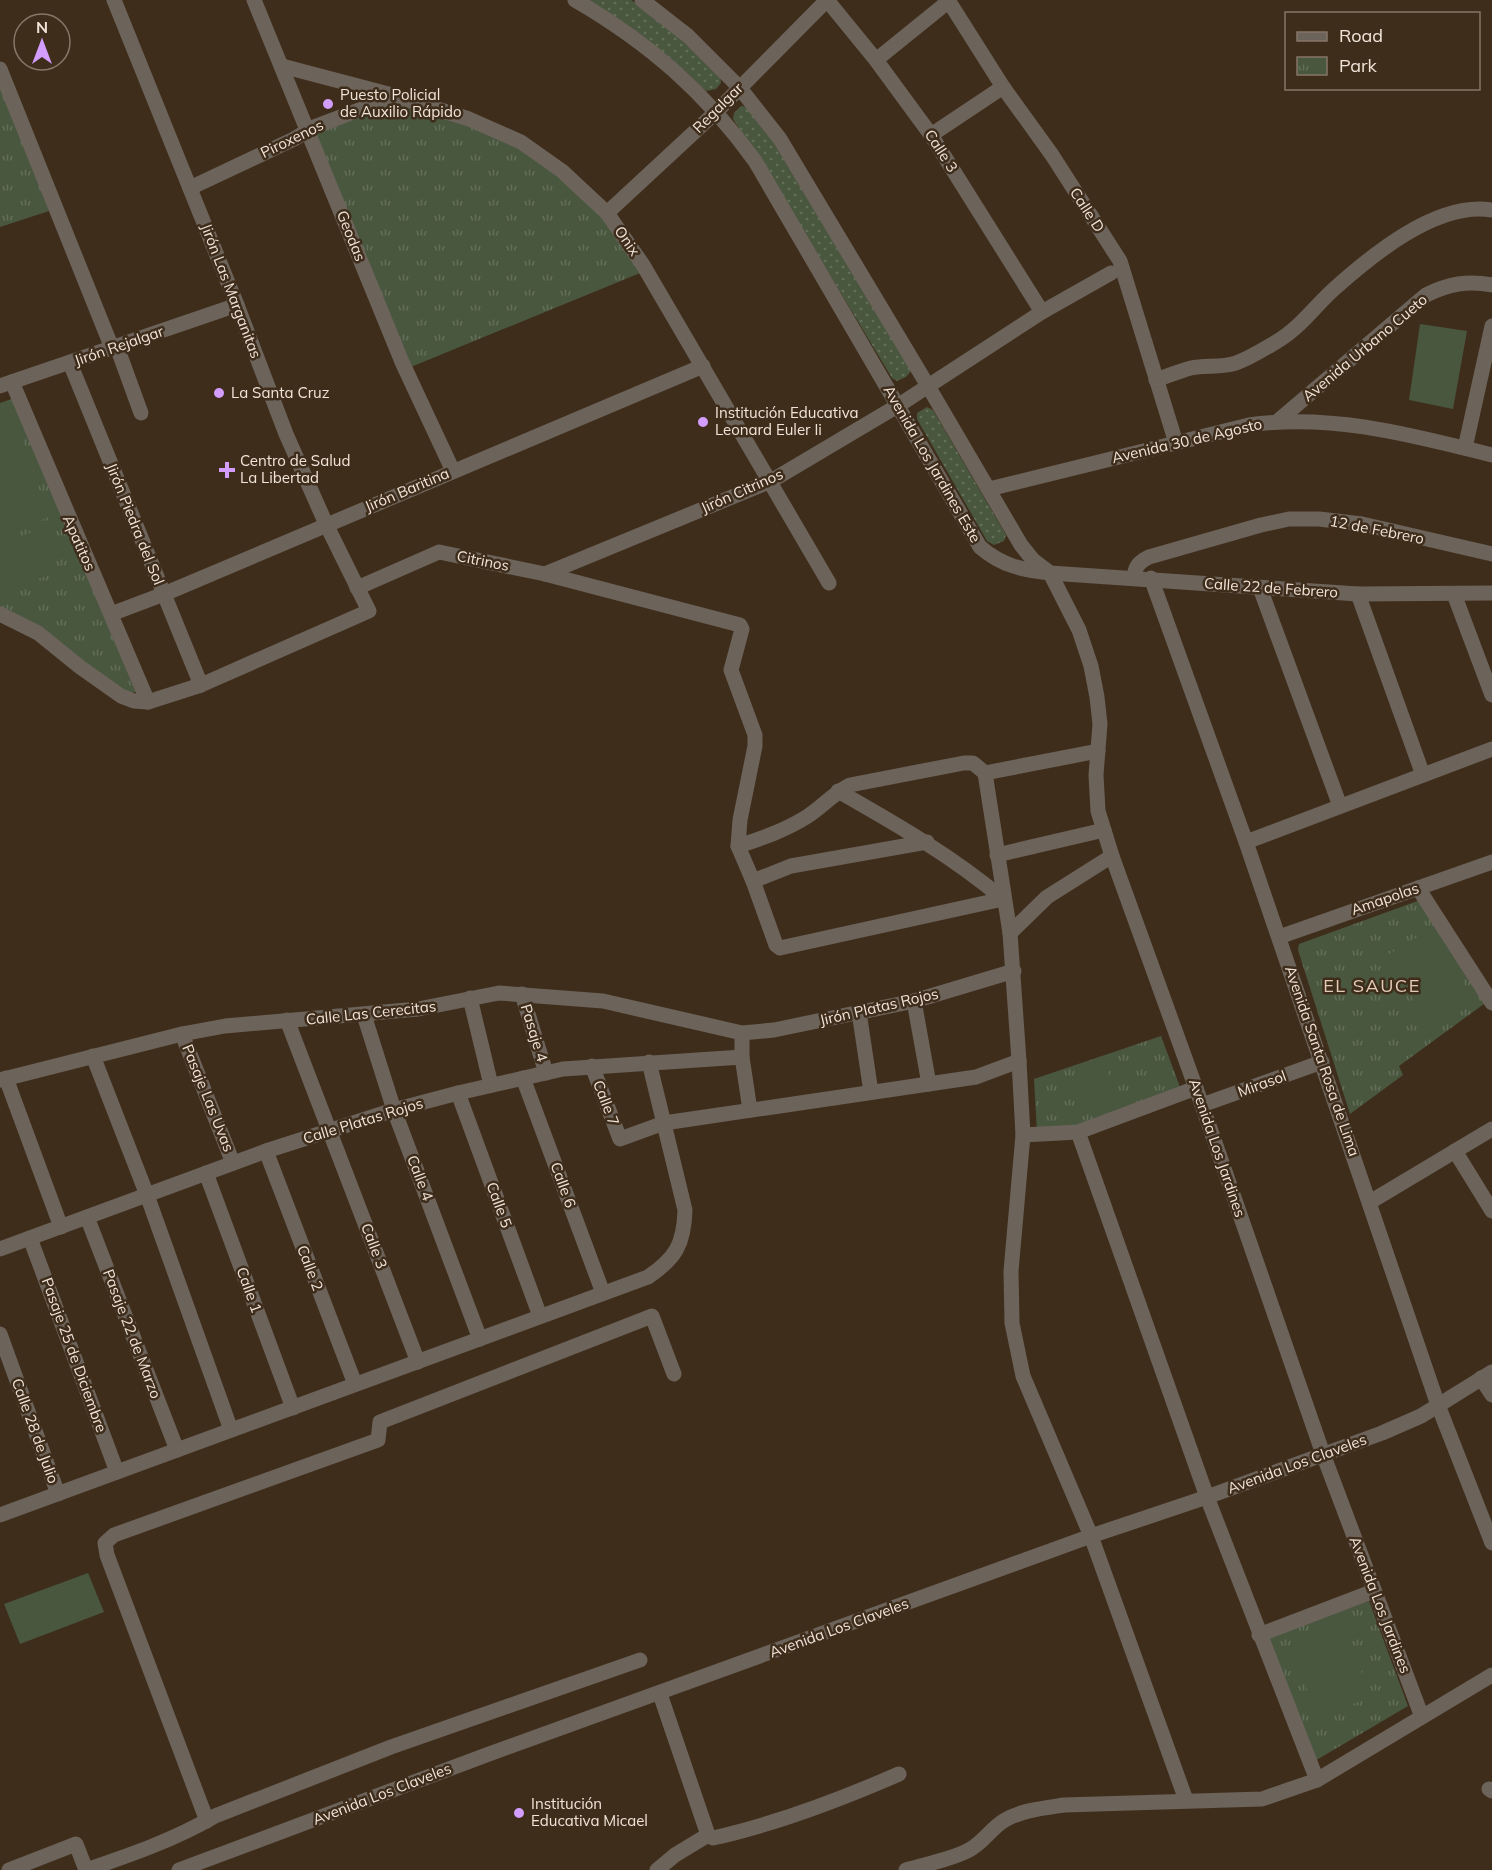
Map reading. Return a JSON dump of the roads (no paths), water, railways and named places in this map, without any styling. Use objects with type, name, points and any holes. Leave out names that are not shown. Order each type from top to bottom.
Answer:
[{"type":"street","name":"Jirón Las Marganitas","points":[[114,0],[237,305],[286,434],[326,524],[369,611],[201,685]]},
{"type":"street","name":"Geodas","points":[[254,0],[402,362],[453,471]]},
{"type":"street","name":"Avenida Los Jardines Este","points":[[575,0],[605,17],[652,50],[716,111],[755,161],[980,547],[1006,565],[1023,570],[1050,573]]},
{"type":"street","points":[[642,0],[688,36],[739,87],[780,140],[1021,545],[1033,560],[1050,573]]},
{"type":"street","name":"Regalgar","points":[[607,213],[716,111],[827,0]]},
{"type":"street","name":"Calle 3","points":[[827,0],[876,60],[931,135],[1042,312]]},
{"type":"street","points":[[876,60],[948,0]]},
{"type":"street","name":"Calle D","points":[[948,0],[1003,87],[1052,155],[1120,261],[1176,443]]},
{"type":"street","name":"Onix","points":[[282,66],[396,96],[469,119],[521,142],[562,171],[607,213],[643,265],[829,583]]},
{"type":"street","points":[[0,69],[141,412]]},
{"type":"street","points":[[931,135],[1003,87]]},
{"type":"street","name":"Piroxenos","points":[[190,188],[294,140],[308,130],[396,96]]},
{"type":"street","points":[[1156,380],[1190,369],[1235,363],[1279,340],[1388,244],[1415,228],[1446,216],[1472,209],[1492,210]]},
{"type":"street","name":"Jirón Citrinos","points":[[545,574],[771,481],[899,405],[1042,312],[1110,273]]},
{"type":"street","name":"Avenida Urbano Cueto","points":[[1279,420],[1426,295],[1445,286],[1463,283],[1492,285]]},
{"type":"street","name":"Jirón Rejalgar","points":[[6,384],[237,305]]},
{"type":"street","points":[[1465,448],[1492,326]]},
{"type":"street","name":"Jirón Piedra del Sol","points":[[70,363],[201,685]]},
{"type":"street","name":"Jirón Baritina","points":[[111,614],[164,594],[703,366]]},
{"type":"street","name":"Apatitos","points":[[6,384],[111,614],[148,702]]},
{"type":"street","name":"Avenida 30 de Agosto","points":[[989,489],[1249,425],[1279,420],[1343,422],[1492,455]]},
{"type":"street","name":"12 de Febrero","points":[[1134,578],[1135,567],[1149,557],[1289,519],[1319,519],[1362,524],[1492,554]]},
{"type":"street","name":"Citrinos","points":[[357,588],[439,552],[545,574],[740,625],[742,629],[731,670],[755,735],[755,746],[740,820],[738,846]]},
{"type":"street","name":"Calle 22 de Febrero","points":[[1050,573],[1151,578],[1358,594],[1492,593]]},
{"type":"street","name":"Avenida Los Jardines","points":[[1050,573],[1078,630],[1091,666],[1100,724],[1098,811],[1112,856],[1203,1105],[1323,1454],[1422,1717]]},
{"type":"street","name":"Avenida Santa Rosa de Lima","points":[[1151,578],[1246,842],[1371,1202],[1438,1405],[1492,1543]]},
{"type":"street","points":[[1260,588],[1340,806]]},
{"type":"street","points":[[1358,594],[1423,775]]},
{"type":"street","points":[[1454,594],[1492,695]]},
{"type":"street","points":[[0,614],[38,633],[80,667],[121,696],[134,701],[148,702],[201,685]]},
{"type":"street","points":[[1246,842],[1492,749]]},
{"type":"street","points":[[985,773],[1098,751]]},
{"type":"street","points":[[1003,899],[780,948],[776,945],[738,846],[795,824],[838,791],[850,785],[964,763],[972,763],[985,773],[1014,971],[1023,1135],[1011,1271],[1012,1323],[1023,1376],[1091,1536],[1186,1800]]},
{"type":"street","points":[[838,791],[927,842],[973,874],[1003,899]]},
{"type":"street","points":[[997,855],[1104,830]]},
{"type":"street","points":[[753,881],[791,866],[927,842]]},
{"type":"street","points":[[1010,933],[1047,897],[1112,856]]},
{"type":"street","name":"Amapolas","points":[[1279,937],[1492,862]]},
{"type":"street","points":[[1418,888],[1492,1003]]},
{"type":"street","name":"Jirón Platas Rojos","points":[[742,1033],[774,1030],[914,1001],[1014,971]]},
{"type":"street","name":"Calle Las Cerecitas","points":[[3,1079],[182,1034],[225,1026],[443,1006],[499,993],[603,1001],[742,1033]]},
{"type":"street","name":"Pasaje 4","points":[[522,994],[546,1072]]},
{"type":"street","points":[[470,998],[490,1085]]},
{"type":"street","points":[[914,1001],[929,1084]]},
{"type":"street","points":[[859,1012],[871,1092]]},
{"type":"street","name":"Calle 4","points":[[364,1015],[394,1110],[480,1339]]},
{"type":"street","name":"Calle 3","points":[[287,1020],[418,1362]]},
{"type":"street","points":[[742,1033],[742,1057],[750,1110]]},
{"type":"street","name":"Pasaje Las Uvas","points":[[182,1034],[233,1163]]},
{"type":"street","points":[[93,1056],[147,1195],[231,1430]]},
{"type":"street","name":"Calle Platas Rojos","points":[[0,1249],[266,1151],[394,1110],[458,1093],[546,1072],[592,1066],[742,1057]]},
{"type":"street","points":[[663,1123],[976,1077],[1019,1061]]},
{"type":"street","points":[[0,1514],[648,1277],[665,1266],[678,1250],[684,1231],[685,1210],[649,1062]]},
{"type":"street","name":"Mirasol","points":[[1203,1105],[1322,1062]]},
{"type":"street","name":"Calle 7","points":[[592,1066],[620,1139],[663,1123]]},
{"type":"street","name":"Calle 6","points":[[522,1078],[603,1293]]},
{"type":"street","points":[[3,1079],[61,1227]]},
{"type":"street","points":[[1023,1135],[1078,1132],[1196,1088]]},
{"type":"street","name":"Calle 5","points":[[458,1093],[540,1316]]},
{"type":"street","points":[[1371,1202],[1492,1129]]},
{"type":"street","points":[[1078,1132],[1207,1497],[1317,1780]]},
{"type":"street","name":"Calle 2","points":[[266,1151],[355,1384]]},
{"type":"street","points":[[1455,1151],[1492,1211]]},
{"type":"street","name":"Calle 1","points":[[206,1173],[292,1408]]},
{"type":"street","name":"Pasaje 22 de Marzo","points":[[87,1217],[177,1450]]},
{"type":"street","name":"Pasaje 25 de Diciembre","points":[[30,1238],[117,1472]]},
{"type":"street","points":[[207,1821],[107,1555],[105,1543],[114,1535],[378,1440],[380,1422],[652,1316],[674,1374]]},
{"type":"street","name":"Calle 28 de Julio","points":[[0,1334],[58,1494]]},
{"type":"street","points":[[1487,1375],[1492,1395]]},
{"type":"street","name":"Avenida Los Claveles","points":[[179,1870],[489,1754],[1382,1433],[1421,1416],[1487,1375]]},
{"type":"street","points":[[1259,1635],[1374,1591]]},
{"type":"street","points":[[9,1870],[75,1844],[86,1870],[151,1847],[207,1821],[391,1747],[640,1660]]},
{"type":"street","points":[[906,1870],[968,1851],[1005,1820],[1018,1814],[1064,1805],[1262,1799],[1317,1780],[1492,1675]]},
{"type":"street","points":[[660,1694],[708,1835],[713,1838],[756,1827],[852,1794],[899,1774]]},
{"type":"street","points":[[657,1870],[675,1855],[708,1835]]},
{"type":"place","name":"Puesto Policial de Auxilio Rápido","points":[[328,104]]},
{"type":"place","name":"La Santa Cruz","points":[[219,393]]},
{"type":"place","name":"Institución Educativa Leonard Euler Ii","points":[[703,422]]},
{"type":"place","name":"Centro de Salud La Libertad","points":[[227,470]]},
{"type":"place","name":"Institución Educativa Micael","points":[[519,1813]]},
{"type":"district","name":"EL SAUCE","points":[[1372,986]]}]
